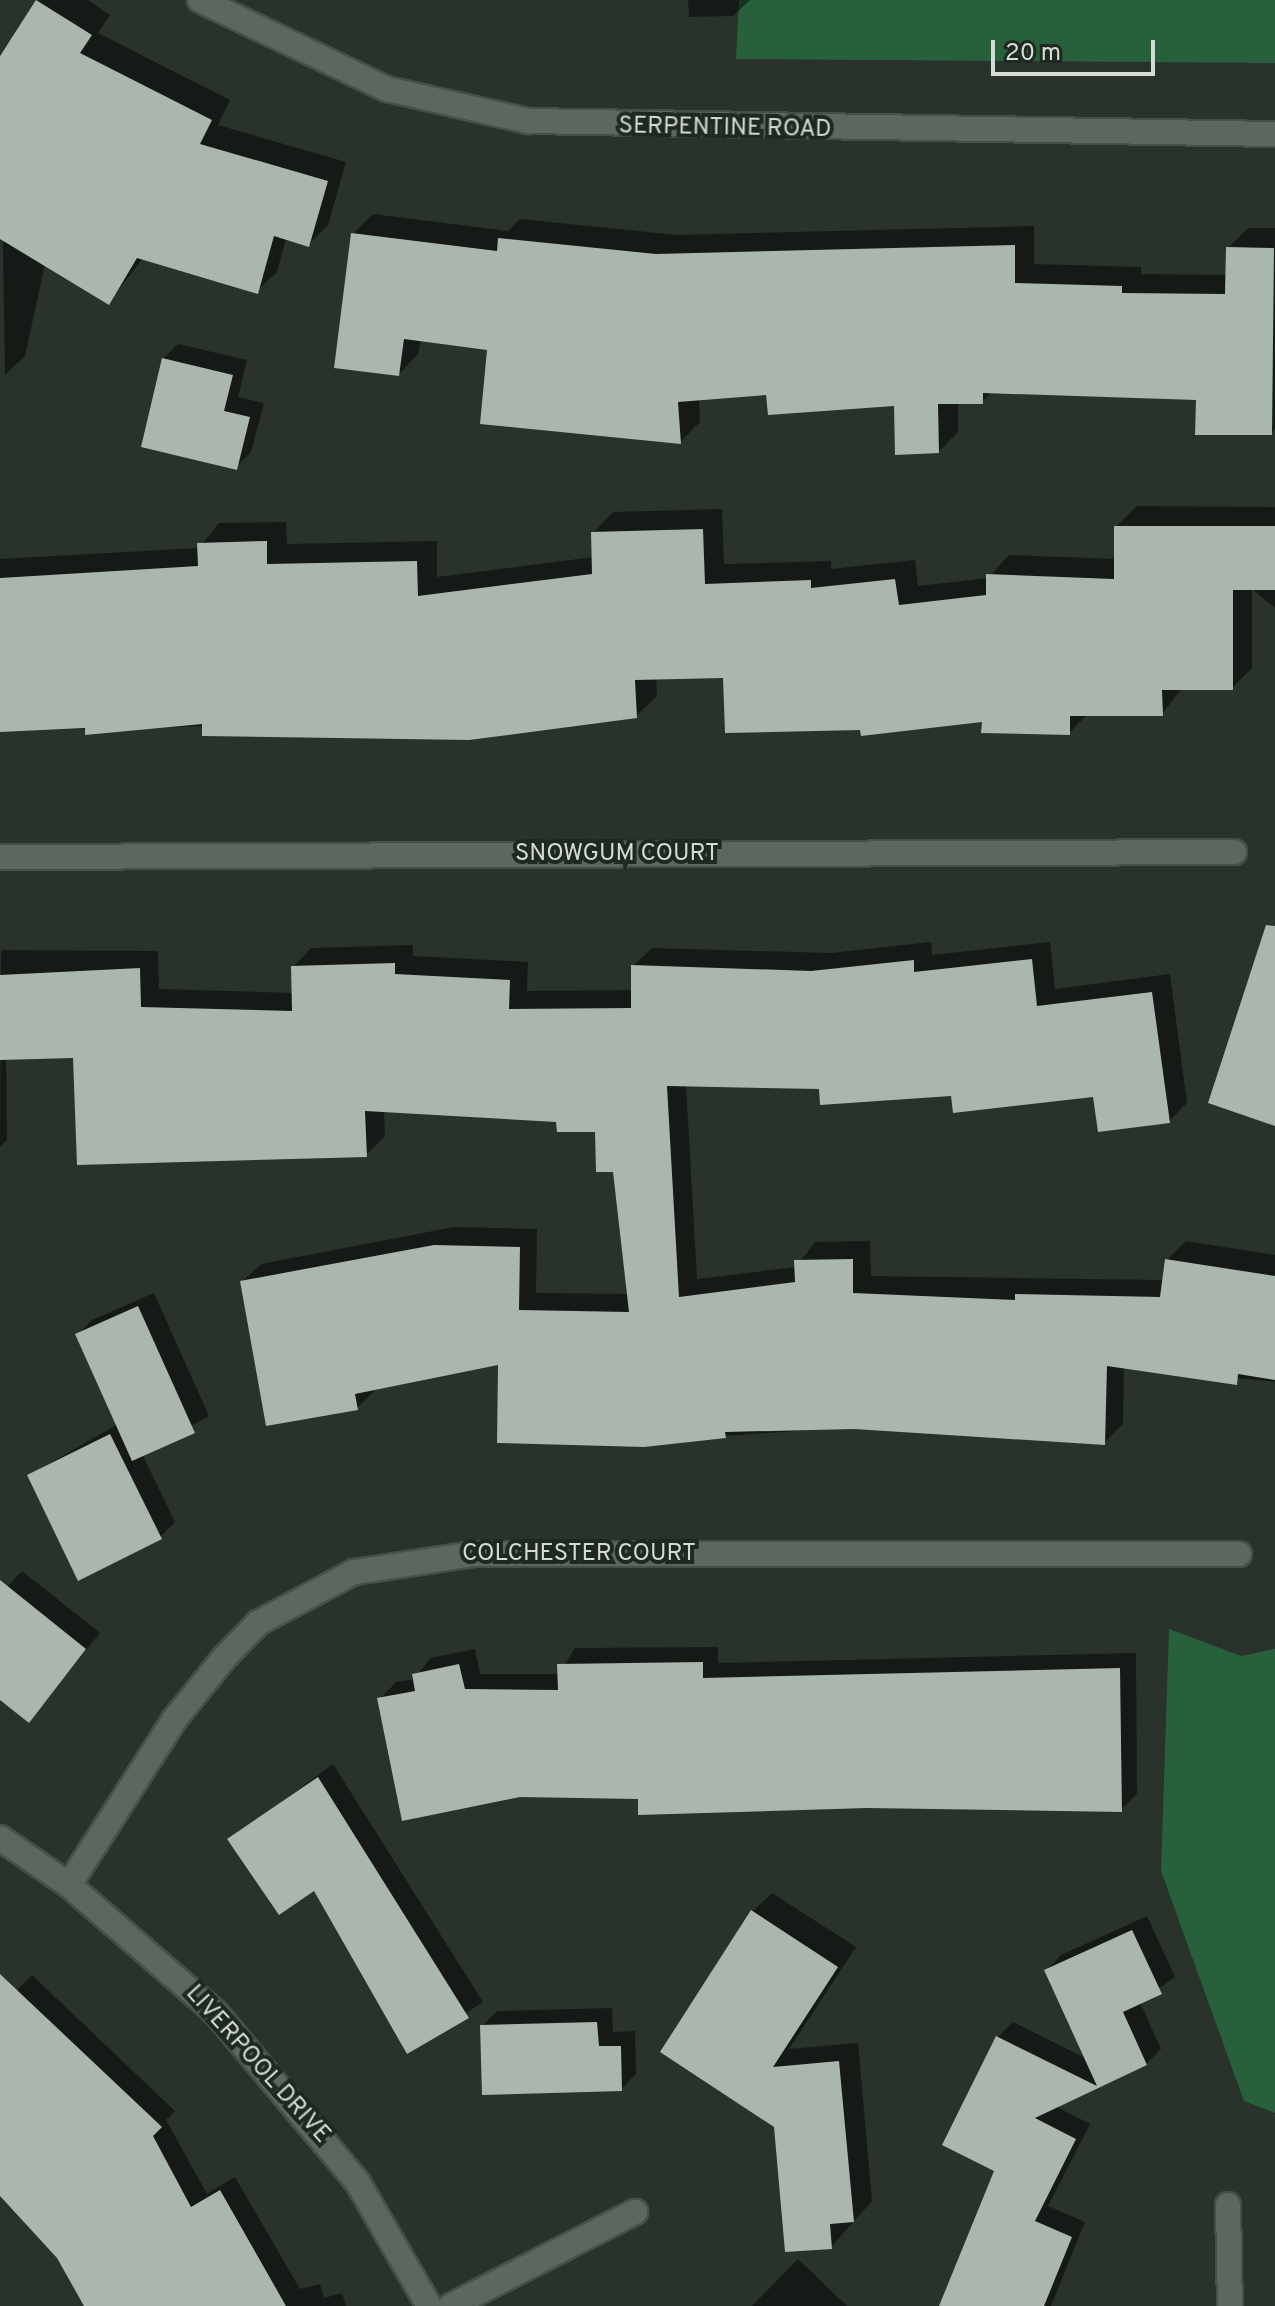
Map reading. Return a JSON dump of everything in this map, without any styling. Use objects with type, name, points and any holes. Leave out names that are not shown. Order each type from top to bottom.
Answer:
[{"type":"street","name":"SERPENTINE ROAD","points":[[200,0],[387,89],[528,121],[1275,134]]},
{"type":"street","name":"SNOWGUM COURT","points":[[0,857],[1234,852]]},
{"type":"street","name":"COLCHESTER COURT","points":[[69,1885],[174,1720],[224,1658],[258,1623],[354,1572],[473,1554],[1239,1554]]},
{"type":"street","name":"LIVERPOOL DRIVE","points":[[0,1838],[69,1885],[216,2013],[299,2107],[358,2183],[429,2306]]},
{"type":"street","points":[[1228,2205],[1230,2306]]},
{"type":"street","points":[[451,2306],[635,2212]]},
{"type":"green space","points":[[739,0],[1275,0],[1275,63],[736,59]]},
{"type":"green space","points":[[1169,1629],[1241,1656],[1275,1649],[1275,2113],[1244,2101],[1161,1871]]},
{"type":"building","points":[[36,0],[92,35],[80,53],[212,120],[200,144],[328,181],[309,247],[274,236],[258,294],[137,258],[109,305],[0,239],[0,56]]},
{"type":"building","points":[[351,233],[497,251],[498,238],[656,254],[1015,245],[1015,283],[1122,286],[1122,293],[1225,294],[1226,247],[1274,248],[1272,435],[1195,435],[1196,400],[983,393],[983,404],[938,404],[939,453],[895,455],[894,406],[768,415],[766,395],[678,402],[681,444],[480,424],[487,350],[404,339],[399,376],[334,368]]},
{"type":"building","points":[[162,358],[233,375],[224,411],[250,417],[237,470],[141,447]]},
{"type":"building","points":[[1114,526],[1275,526],[1275,590],[1233,590],[1233,690],[1162,690],[1163,716],[1070,716],[1070,735],[981,733],[982,722],[861,736],[860,730],[725,733],[723,678],[635,680],[637,718],[469,740],[202,736],[202,724],[85,735],[85,728],[0,732],[0,578],[198,566],[197,543],[267,541],[267,564],[417,561],[418,596],[592,574],[591,532],[703,529],[705,584],[811,580],[811,588],[895,579],[899,605],[986,595],[986,574],[1114,579]]},
{"type":"building","points":[[1266,925],[1275,926],[1275,1126],[1208,1103]]},
{"type":"building","points":[[1032,959],[1037,1006],[1152,992],[1170,1123],[1098,1132],[1093,1097],[953,1113],[951,1096],[820,1105],[819,1089],[667,1086],[679,1297],[795,1282],[794,1260],[853,1259],[853,1293],[1015,1300],[1015,1294],[1160,1297],[1165,1259],[1275,1276],[1275,1380],[1238,1374],[1237,1385],[1107,1366],[1105,1445],[854,1429],[725,1432],[726,1438],[644,1447],[497,1443],[498,1365],[355,1394],[358,1410],[266,1426],[240,1281],[434,1245],[520,1247],[519,1310],[629,1312],[613,1172],[596,1172],[595,1132],[557,1132],[556,1122],[365,1111],[367,1157],[77,1165],[73,1058],[0,1060],[0,975],[140,968],[141,1007],[292,1011],[291,966],[395,963],[395,974],[510,980],[509,1009],[631,1008],[631,965],[811,971],[914,960],[914,972]]},
{"type":"building","points":[[138,1306],[195,1433],[132,1461],[75,1334]]},
{"type":"building","points":[[110,1434],[162,1539],[78,1581],[27,1475]]},
{"type":"building","points":[[0,1580],[86,1649],[29,1723],[0,1700]]},
{"type":"building","points":[[703,1662],[703,1678],[1120,1668],[1122,1812],[867,1808],[638,1815],[638,1799],[520,1797],[402,1821],[377,1698],[415,1691],[412,1674],[459,1664],[465,1689],[558,1690],[557,1664]]},
{"type":"building","points":[[318,1777],[469,2018],[407,2054],[314,1891],[279,1915],[227,1839]]},
{"type":"building","points":[[751,1910],[838,1967],[773,2067],[839,2061],[854,2222],[830,2224],[832,2249],[785,2252],[774,2127],[660,2052]]},
{"type":"building","points":[[1132,1930],[1162,1994],[1123,2012],[1147,2065],[1035,2118],[1076,2139],[1035,2221],[1072,2237],[1044,2306],[939,2306],[994,2171],[942,2145],[996,2036],[1097,2086],[1044,1970]]},
{"type":"building","points":[[0,1974],[162,2127],[153,2136],[191,2207],[220,2190],[286,2306],[84,2306],[57,2258],[0,2196]]},
{"type":"building","points":[[597,2022],[599,2046],[621,2046],[622,2091],[482,2095],[480,2025]]}]
